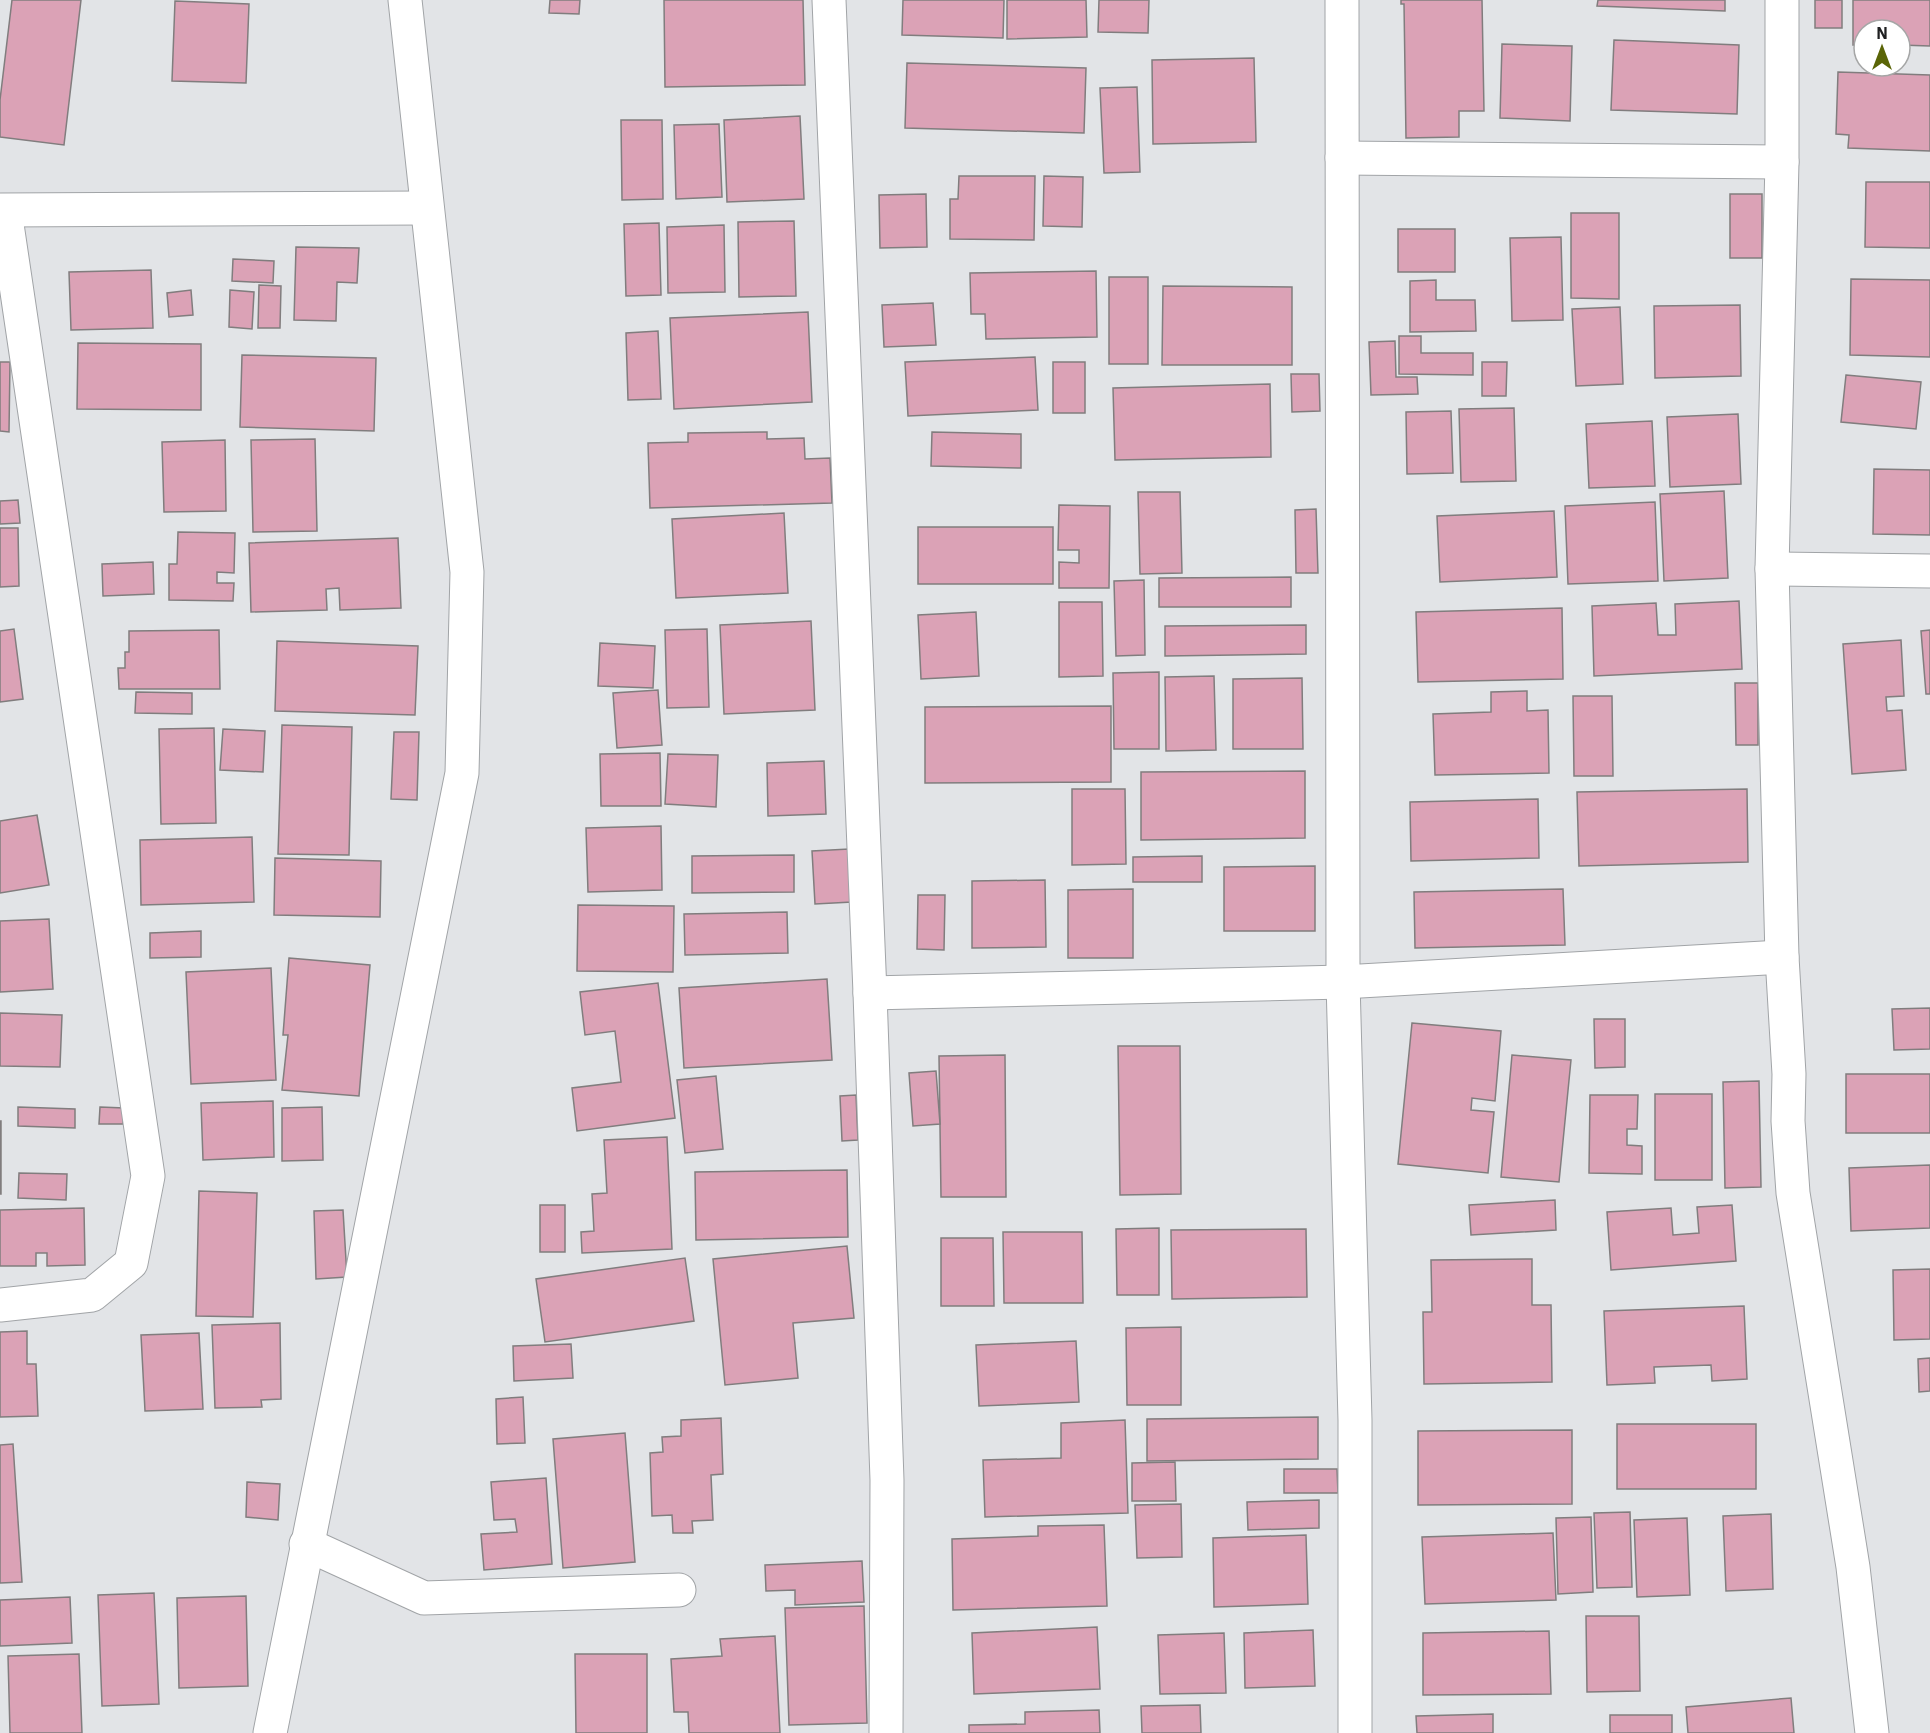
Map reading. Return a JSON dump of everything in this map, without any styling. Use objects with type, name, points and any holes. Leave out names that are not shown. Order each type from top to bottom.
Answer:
[{"type":"street","points":[[270,1733],[462,773],[467,572],[405,0]]},
{"type":"street","points":[[829,0],[870,993],[887,1480],[886,1733]]},
{"type":"street","points":[[1342,0],[1343,982],[1355,1420],[1354,1733]]},
{"type":"street","points":[[1782,0],[1782,162],[1772,569],[1782,957],[1789,1074],[1788,1121],[1794,1193],[1853,1567],[1872,1733]]},
{"type":"street","points":[[1341,158],[1782,162]]},
{"type":"street","points":[[0,1305],[92,1295],[131,1263],[148,1176],[2,211],[426,208]]},
{"type":"street","points":[[1772,569],[1930,571]]},
{"type":"street","points":[[870,993],[1343,982],[1782,957]]},
{"type":"street","points":[[306,1544],[424,1598],[679,1590]]},
{"type":"building","points":[[12,0],[81,0],[64,145],[0,137],[0,100]]},
{"type":"building","points":[[550,0],[580,0],[579,14],[549,13]]},
{"type":"building","points":[[664,0],[803,0],[805,85],[665,87]]},
{"type":"building","points":[[903,0],[1004,0],[1003,38],[902,35]]},
{"type":"building","points":[[1007,0],[1086,0],[1087,37],[1007,39]]},
{"type":"building","points":[[1099,0],[1149,0],[1148,33],[1098,32]]},
{"type":"building","points":[[1401,0],[1482,0],[1484,111],[1459,111],[1459,137],[1406,138],[1404,4],[1401,4]]},
{"type":"building","points":[[1598,0],[1725,0],[1725,11],[1597,6]]},
{"type":"building","points":[[1815,0],[1842,0],[1842,28],[1815,28]]},
{"type":"building","points":[[1853,0],[1930,0],[1930,46],[1912,45],[1912,18],[1853,18]]},
{"type":"building","points":[[175,1],[249,4],[246,83],[172,81]]},
{"type":"building","points":[[1614,40],[1739,45],[1737,114],[1611,110]]},
{"type":"building","points":[[1502,44],[1572,46],[1570,121],[1500,118]]},
{"type":"building","points":[[1254,58],[1256,142],[1153,144],[1152,60]]},
{"type":"building","points":[[907,63],[1086,68],[1084,133],[905,128]]},
{"type":"building","points":[[1838,72],[1852,72],[1852,78],[1912,78],[1912,74],[1930,75],[1930,151],[1848,148],[1849,135],[1836,134]]},
{"type":"building","points":[[1137,87],[1140,172],[1104,173],[1100,88]]},
{"type":"building","points":[[800,116],[804,199],[727,202],[724,120]]},
{"type":"building","points":[[621,120],[662,120],[663,199],[622,200]]},
{"type":"building","points":[[719,124],[722,197],[676,199],[674,125]]},
{"type":"building","points":[[959,176],[1035,176],[1034,240],[950,239],[950,199],[958,199]]},
{"type":"building","points":[[1044,176],[1083,177],[1082,227],[1043,226]]},
{"type":"building","points":[[1866,182],[1930,182],[1930,248],[1865,247]]},
{"type":"building","points":[[926,194],[927,247],[880,248],[879,195]]},
{"type":"building","points":[[1730,194],[1762,194],[1762,258],[1730,258]]},
{"type":"building","points":[[1571,213],[1619,213],[1619,299],[1571,298]]},
{"type":"building","points":[[794,221],[796,296],[739,297],[738,222]]},
{"type":"building","points":[[659,223],[661,295],[626,296],[624,224]]},
{"type":"building","points":[[724,225],[725,292],[668,293],[667,227]]},
{"type":"building","points":[[1398,229],[1455,229],[1455,272],[1398,272]]},
{"type":"building","points":[[1561,237],[1563,320],[1512,321],[1510,238]]},
{"type":"building","points":[[296,247],[359,248],[357,283],[337,282],[336,321],[294,320]]},
{"type":"building","points":[[233,259],[274,261],[273,283],[232,281]]},
{"type":"building","points":[[151,270],[153,328],[71,330],[69,272]]},
{"type":"building","points":[[1096,271],[1097,337],[986,339],[985,314],[971,314],[970,273]]},
{"type":"building","points":[[1109,277],[1148,277],[1148,364],[1109,364]]},
{"type":"building","points":[[1851,279],[1930,280],[1930,357],[1850,355]]},
{"type":"building","points":[[1436,280],[1436,300],[1475,300],[1476,331],[1410,332],[1410,281]]},
{"type":"building","points":[[259,285],[281,286],[280,328],[258,328]]},
{"type":"building","points":[[1163,286],[1292,287],[1292,365],[1162,365]]},
{"type":"building","points":[[191,290],[193,315],[169,317],[167,293]]},
{"type":"building","points":[[230,290],[254,292],[252,329],[229,327]]},
{"type":"building","points":[[933,303],[936,345],[884,347],[882,305]]},
{"type":"building","points":[[1740,305],[1741,376],[1655,378],[1654,306]]},
{"type":"building","points":[[1620,307],[1623,384],[1576,386],[1572,309]]},
{"type":"building","points":[[808,312],[812,402],[674,409],[670,318]]},
{"type":"building","points":[[658,331],[661,399],[628,400],[626,333]]},
{"type":"building","points":[[1399,336],[1421,336],[1421,353],[1473,353],[1473,375],[1399,374]]},
{"type":"building","points":[[1395,341],[1396,377],[1417,377],[1418,394],[1371,395],[1369,342]]},
{"type":"building","points":[[78,343],[201,344],[201,410],[77,409]]},
{"type":"building","points":[[242,355],[376,358],[374,431],[240,427]]},
{"type":"building","points":[[1035,357],[1038,410],[908,416],[905,362]]},
{"type":"building","points":[[0,362],[10,362],[9,432],[0,431]]},
{"type":"building","points":[[1053,362],[1085,362],[1085,413],[1053,413]]},
{"type":"building","points":[[1482,362],[1507,362],[1506,396],[1482,396]]},
{"type":"building","points":[[1291,374],[1319,374],[1320,411],[1292,412]]},
{"type":"building","points":[[1846,375],[1921,382],[1916,429],[1841,422]]},
{"type":"building","points":[[1270,384],[1271,457],[1115,460],[1113,388]]},
{"type":"building","points":[[1514,408],[1516,481],[1461,482],[1459,409]]},
{"type":"building","points":[[1451,411],[1453,473],[1407,474],[1406,412]]},
{"type":"building","points":[[1738,414],[1741,484],[1670,487],[1667,417]]},
{"type":"building","points":[[1652,421],[1655,486],[1589,488],[1586,424]]},
{"type":"building","points":[[767,432],[767,439],[804,438],[805,459],[830,458],[832,503],[650,508],[648,443],[688,442],[688,433]]},
{"type":"building","points":[[932,432],[1021,434],[1021,468],[931,466]]},
{"type":"building","points":[[315,439],[317,531],[253,532],[251,440]]},
{"type":"building","points":[[225,440],[226,511],[164,512],[162,442]]},
{"type":"building","points":[[1874,469],[1930,470],[1930,535],[1873,534]]},
{"type":"building","points":[[1724,491],[1728,578],[1664,581],[1660,494]]},
{"type":"building","points":[[1138,492],[1180,492],[1182,573],[1140,574]]},
{"type":"building","points":[[18,500],[20,523],[0,524],[0,501]]},
{"type":"building","points":[[1655,502],[1658,581],[1568,584],[1565,506]]},
{"type":"building","points":[[1059,505],[1110,506],[1109,588],[1059,588],[1059,562],[1079,563],[1079,550],[1058,550]]},
{"type":"building","points":[[1316,509],[1318,573],[1296,573],[1295,510]]},
{"type":"building","points":[[1554,511],[1557,577],[1440,582],[1437,516]]},
{"type":"building","points":[[784,513],[788,593],[676,598],[672,519]]},
{"type":"building","points":[[918,527],[1053,527],[1053,584],[918,584]]},
{"type":"building","points":[[0,528],[18,528],[19,586],[0,587]]},
{"type":"building","points":[[178,532],[235,533],[234,573],[217,572],[217,583],[234,583],[233,601],[169,600],[169,564],[177,564]]},
{"type":"building","points":[[398,538],[401,608],[340,610],[339,588],[326,589],[327,610],[251,612],[249,543]]},
{"type":"building","points":[[153,562],[154,594],[103,596],[102,564]]},
{"type":"building","points":[[1291,577],[1291,607],[1159,607],[1159,578]]},
{"type":"building","points":[[1144,580],[1145,655],[1116,656],[1114,581]]},
{"type":"building","points":[[1739,601],[1742,669],[1594,676],[1592,606],[1656,603],[1658,635],[1676,635],[1675,604]]},
{"type":"building","points":[[1059,602],[1102,602],[1103,676],[1059,677]]},
{"type":"building","points":[[1562,608],[1563,679],[1418,682],[1416,612]]},
{"type":"building","points":[[976,612],[979,676],[921,679],[918,615]]},
{"type":"building","points":[[811,621],[815,710],[724,714],[720,625]]},
{"type":"building","points":[[1306,625],[1306,654],[1165,656],[1165,626]]},
{"type":"building","points":[[14,629],[23,699],[0,702],[0,631]]},
{"type":"building","points":[[707,629],[709,707],[667,708],[665,630]]},
{"type":"building","points":[[219,630],[220,689],[119,689],[118,668],[125,668],[125,652],[129,652],[129,631]]},
{"type":"building","points":[[1930,630],[1930,694],[1926,694],[1921,631]]},
{"type":"building","points":[[1901,640],[1904,696],[1886,697],[1887,711],[1902,710],[1906,770],[1852,774],[1843,644]]},
{"type":"building","points":[[277,641],[418,646],[415,715],[275,711]]},
{"type":"building","points":[[600,643],[655,646],[653,688],[598,686]]},
{"type":"building","points":[[1159,672],[1159,749],[1114,749],[1113,673]]},
{"type":"building","points":[[1214,676],[1216,750],[1166,751],[1165,677]]},
{"type":"building","points":[[1302,678],[1303,749],[1233,749],[1233,679]]},
{"type":"building","points":[[1735,683],[1758,683],[1758,745],[1736,745]]},
{"type":"building","points":[[658,690],[662,745],[617,748],[613,693]]},
{"type":"building","points":[[1527,691],[1527,711],[1548,710],[1549,773],[1435,775],[1433,714],[1491,712],[1491,692]]},
{"type":"building","points":[[136,692],[192,693],[192,714],[135,713]]},
{"type":"building","points":[[1573,696],[1612,696],[1613,776],[1574,776]]},
{"type":"building","points":[[1111,706],[1111,782],[925,783],[925,707]]},
{"type":"building","points":[[282,725],[352,727],[349,855],[278,854]]},
{"type":"building","points":[[214,728],[216,823],[161,824],[159,729]]},
{"type":"building","points":[[223,729],[265,731],[263,772],[220,770]]},
{"type":"building","points":[[394,732],[419,732],[417,800],[391,799]]},
{"type":"building","points":[[660,753],[661,806],[601,806],[600,754]]},
{"type":"building","points":[[668,754],[718,755],[716,807],[665,804]]},
{"type":"building","points":[[824,761],[826,814],[768,816],[767,763]]},
{"type":"building","points":[[1305,771],[1305,838],[1141,840],[1141,772]]},
{"type":"building","points":[[1072,789],[1125,789],[1126,864],[1072,865]]},
{"type":"building","points":[[1747,789],[1748,862],[1579,866],[1577,792]]},
{"type":"building","points":[[1538,799],[1539,858],[1411,861],[1410,802]]},
{"type":"building","points":[[37,815],[49,885],[0,893],[0,821]]},
{"type":"building","points":[[661,826],[662,890],[588,892],[586,828]]},
{"type":"building","points":[[252,837],[254,902],[141,905],[140,840]]},
{"type":"building","points":[[849,849],[852,902],[815,904],[812,851]]},
{"type":"building","points":[[794,855],[794,892],[692,893],[692,856]]},
{"type":"building","points":[[1202,856],[1202,882],[1133,882],[1133,857]]},
{"type":"building","points":[[275,858],[381,861],[380,917],[274,915]]},
{"type":"building","points":[[1315,866],[1315,931],[1224,931],[1224,867]]},
{"type":"building","points":[[1045,880],[1046,947],[972,948],[972,881]]},
{"type":"building","points":[[1133,889],[1133,958],[1068,958],[1068,890]]},
{"type":"building","points":[[1563,889],[1565,945],[1415,948],[1414,892]]},
{"type":"building","points":[[918,895],[945,895],[944,950],[917,949]]},
{"type":"building","points":[[578,905],[674,906],[673,972],[577,971]]},
{"type":"building","points":[[787,912],[788,953],[685,955],[684,914]]},
{"type":"building","points":[[49,919],[53,989],[0,992],[0,921]]},
{"type":"building","points":[[201,931],[201,957],[150,958],[150,933]]},
{"type":"building","points":[[289,958],[370,965],[359,1096],[282,1090],[288,1035],[283,1035]]},
{"type":"building","points":[[271,968],[276,1080],[191,1084],[186,972]]},
{"type":"building","points":[[827,979],[832,1060],[684,1068],[679,988]]},
{"type":"building","points":[[658,983],[675,1118],[577,1131],[572,1088],[621,1082],[615,1031],[585,1035],[580,992]]},
{"type":"building","points":[[1930,1008],[1930,1049],[1894,1050],[1892,1009]]},
{"type":"building","points":[[0,1013],[62,1015],[60,1067],[0,1066]]},
{"type":"building","points":[[1594,1019],[1625,1019],[1625,1067],[1595,1068]]},
{"type":"building","points":[[1412,1023],[1501,1031],[1495,1101],[1472,1098],[1471,1110],[1494,1112],[1488,1173],[1398,1164]]},
{"type":"building","points":[[1118,1046],[1180,1046],[1181,1194],[1120,1195]]},
{"type":"building","points":[[1005,1055],[1006,1197],[941,1197],[939,1056]]},
{"type":"building","points":[[1512,1055],[1571,1060],[1559,1182],[1501,1177]]},
{"type":"building","points":[[936,1071],[940,1124],[913,1126],[909,1073]]},
{"type":"building","points":[[1846,1074],[1930,1074],[1930,1133],[1846,1133]]},
{"type":"building","points":[[716,1076],[723,1149],[685,1153],[677,1080]]},
{"type":"building","points":[[1759,1081],[1761,1187],[1725,1188],[1723,1082]]},
{"type":"building","points":[[1655,1094],[1712,1094],[1712,1180],[1655,1180]]},
{"type":"building","points":[[856,1095],[858,1140],[842,1141],[840,1096]]},
{"type":"building","points":[[1590,1095],[1638,1095],[1637,1129],[1627,1129],[1627,1145],[1642,1146],[1642,1174],[1589,1173]]},
{"type":"building","points":[[273,1101],[274,1157],[203,1160],[201,1103]]},
{"type":"building","points":[[18,1107],[75,1109],[75,1128],[18,1126]]},
{"type":"building","points":[[100,1107],[124,1108],[123,1124],[99,1124]]},
{"type":"building","points":[[322,1107],[323,1160],[282,1161],[282,1108]]},
{"type":"building","points":[[1,1121],[1,1194],[0,1194]]},
{"type":"building","points":[[667,1137],[672,1249],[582,1253],[581,1232],[594,1231],[592,1194],[607,1193],[604,1140]]},
{"type":"building","points":[[1930,1165],[1930,1228],[1851,1231],[1849,1168]]},
{"type":"building","points":[[847,1170],[848,1237],[696,1240],[695,1172]]},
{"type":"building","points":[[19,1173],[67,1174],[66,1200],[18,1198]]},
{"type":"building","points":[[199,1191],[257,1193],[253,1317],[196,1316]]},
{"type":"building","points":[[1555,1200],[1556,1230],[1471,1235],[1469,1205]]},
{"type":"building","points":[[540,1205],[565,1205],[565,1252],[540,1252]]},
{"type":"building","points":[[1732,1205],[1736,1261],[1611,1270],[1607,1212],[1671,1208],[1673,1235],[1699,1233],[1697,1207]]},
{"type":"building","points":[[84,1208],[85,1265],[47,1266],[47,1253],[36,1253],[36,1266],[0,1266],[0,1210]]},
{"type":"building","points":[[343,1210],[347,1277],[316,1279],[314,1211]]},
{"type":"building","points":[[1159,1228],[1159,1295],[1117,1295],[1116,1229]]},
{"type":"building","points":[[1306,1229],[1307,1297],[1172,1299],[1171,1230]]},
{"type":"building","points":[[1003,1232],[1082,1232],[1083,1303],[1004,1303]]},
{"type":"building","points":[[941,1238],[993,1238],[994,1306],[941,1306]]},
{"type":"building","points":[[847,1246],[854,1318],[793,1323],[798,1378],[725,1385],[713,1259]]},
{"type":"building","points":[[685,1258],[694,1321],[545,1342],[536,1279]]},
{"type":"building","points":[[1532,1259],[1532,1305],[1551,1305],[1552,1382],[1424,1384],[1423,1312],[1432,1312],[1431,1260]]},
{"type":"building","points":[[1930,1269],[1930,1339],[1894,1340],[1893,1270]]},
{"type":"building","points":[[1744,1306],[1747,1379],[1712,1381],[1711,1365],[1654,1367],[1655,1383],[1607,1385],[1604,1311]]},
{"type":"building","points":[[280,1323],[281,1399],[261,1400],[262,1407],[215,1408],[212,1325]]},
{"type":"building","points":[[1181,1327],[1181,1405],[1127,1405],[1126,1328]]},
{"type":"building","points":[[27,1331],[27,1364],[36,1364],[38,1416],[0,1417],[0,1332]]},
{"type":"building","points":[[199,1333],[203,1409],[145,1411],[141,1335]]},
{"type":"building","points":[[1076,1341],[1079,1402],[979,1406],[976,1345]]},
{"type":"building","points":[[571,1344],[573,1378],[514,1381],[513,1346]]},
{"type":"building","points":[[1930,1358],[1930,1391],[1919,1392],[1918,1359]]},
{"type":"building","points":[[523,1397],[525,1443],[497,1444],[496,1399]]},
{"type":"building","points":[[1318,1417],[1318,1459],[1147,1461],[1147,1419]]},
{"type":"building","points":[[721,1418],[723,1474],[711,1475],[713,1520],[692,1521],[693,1533],[673,1533],[672,1515],[652,1516],[650,1453],[663,1452],[662,1437],[681,1436],[681,1420]]},
{"type":"building","points":[[1125,1420],[1128,1513],[985,1517],[983,1460],[1061,1458],[1061,1423]]},
{"type":"building","points":[[1617,1424],[1756,1424],[1756,1489],[1617,1489]]},
{"type":"building","points":[[1572,1430],[1572,1504],[1418,1505],[1418,1431]]},
{"type":"building","points":[[625,1433],[635,1562],[563,1568],[553,1439]]},
{"type":"building","points":[[13,1444],[22,1582],[0,1583],[0,1445]]},
{"type":"building","points":[[1175,1462],[1176,1501],[1132,1501],[1132,1463]]},
{"type":"building","points":[[1284,1469],[1337,1469],[1338,1493],[1284,1493]]},
{"type":"building","points":[[546,1478],[552,1564],[484,1570],[481,1534],[517,1532],[515,1519],[494,1520],[491,1482]]},
{"type":"building","points":[[247,1482],[280,1484],[278,1520],[246,1517]]},
{"type":"building","points":[[1319,1500],[1319,1528],[1248,1530],[1247,1502]]},
{"type":"building","points":[[1181,1504],[1182,1557],[1137,1558],[1135,1505]]},
{"type":"building","points":[[1630,1512],[1632,1587],[1597,1588],[1594,1513]]},
{"type":"building","points":[[1771,1514],[1773,1589],[1726,1591],[1723,1516]]},
{"type":"building","points":[[1591,1517],[1593,1592],[1558,1594],[1556,1518]]},
{"type":"building","points":[[1687,1518],[1690,1595],[1637,1597],[1634,1520]]},
{"type":"building","points":[[1104,1525],[1107,1606],[953,1610],[952,1539],[1038,1536],[1038,1526]]},
{"type":"building","points":[[1553,1533],[1556,1600],[1425,1604],[1422,1537]]},
{"type":"building","points":[[1306,1535],[1308,1604],[1214,1607],[1213,1538]]},
{"type":"building","points":[[862,1561],[864,1602],[795,1605],[795,1590],[766,1591],[765,1565]]},
{"type":"building","points":[[154,1593],[159,1704],[102,1706],[98,1595]]},
{"type":"building","points":[[246,1596],[248,1686],[179,1688],[177,1598]]},
{"type":"building","points":[[70,1597],[72,1643],[0,1646],[0,1600]]},
{"type":"building","points":[[864,1606],[867,1723],[789,1725],[785,1608]]},
{"type":"building","points":[[1586,1616],[1639,1616],[1640,1691],[1587,1692]]},
{"type":"building","points":[[1097,1627],[1100,1689],[974,1694],[972,1633]]},
{"type":"building","points":[[1313,1630],[1315,1686],[1245,1688],[1244,1633]]},
{"type":"building","points":[[1549,1631],[1551,1694],[1423,1695],[1423,1633]]},
{"type":"building","points":[[1224,1633],[1226,1693],[1160,1694],[1158,1635]]},
{"type":"building","points":[[775,1636],[780,1733],[689,1733],[688,1712],[674,1712],[671,1659],[722,1656],[720,1639]]},
{"type":"building","points":[[79,1654],[82,1733],[10,1733],[8,1656]]},
{"type":"building","points":[[575,1654],[647,1654],[647,1733],[576,1733]]},
{"type":"building","points":[[1791,1698],[1794,1733],[1688,1733],[1686,1707]]},
{"type":"building","points":[[1200,1705],[1201,1733],[1142,1733],[1141,1706]]},
{"type":"building","points":[[1099,1710],[1100,1733],[969,1733],[969,1725],[1025,1724],[1025,1712]]},
{"type":"building","points":[[1493,1714],[1493,1733],[1417,1733],[1416,1716]]},
{"type":"building","points":[[1610,1715],[1672,1715],[1672,1733],[1610,1733]]}]
